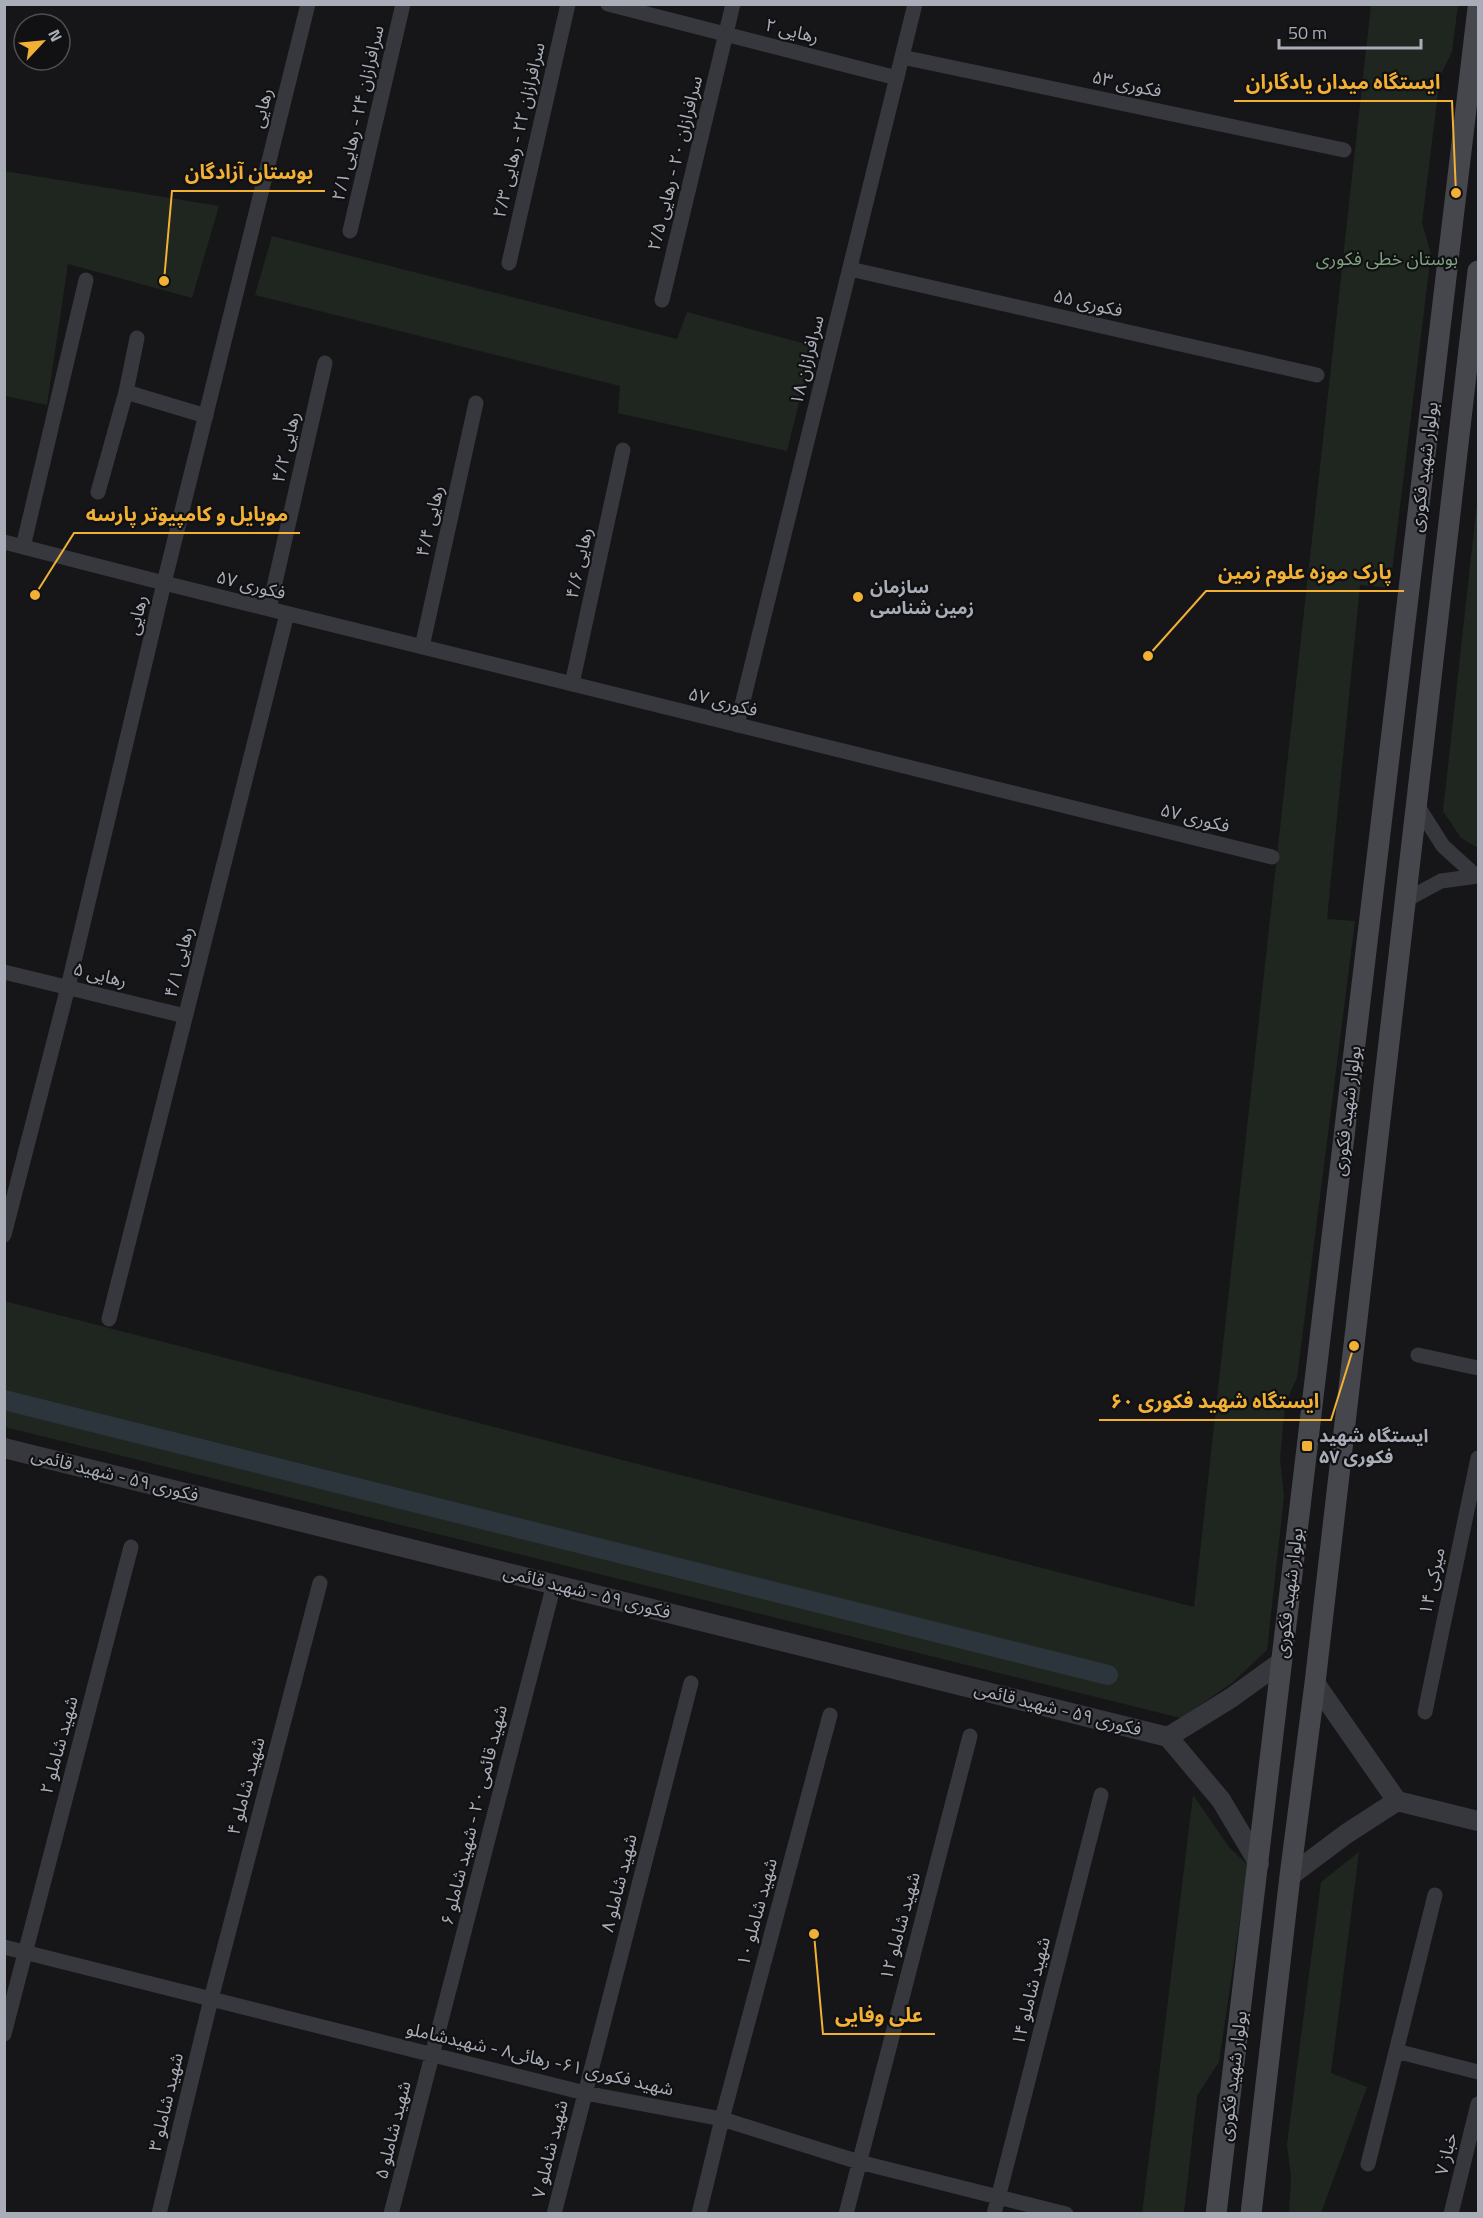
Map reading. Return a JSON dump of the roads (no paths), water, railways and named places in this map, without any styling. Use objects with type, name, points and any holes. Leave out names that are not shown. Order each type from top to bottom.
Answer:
[{"type":"main road","name":"بولوار شهید فکوری","points":[[1216,2214],[1479,8]]},
{"type":"main road","name":"بولوار شهید فکوری","points":[[1251,2214],[1479,271]]},
{"type":"street","name":"رهایی","points":[[4,1234],[68,987],[164,584],[308,4]]},
{"type":"street","name":"سرافرازان ۲۴ - رهایی ۲/۱","points":[[350,231],[403,4]]},
{"type":"street","name":"سرافرازان ۲۲ - رهایی ۲/۳","points":[[509,263],[567,4]]},
{"type":"street","name":"رهایی ۲","points":[[608,4],[897,78]]},
{"type":"street","name":"سرافرازان ۲۰ - رهایی ۲/۵","points":[[662,300],[733,4]]},
{"type":"street","name":"سرافرازان ۱۸","points":[[737,725],[915,4]]},
{"type":"street","name":"فکوری ۵۳","points":[[902,57],[1344,150]]},
{"type":"street","name":"فکوری ۵۵","points":[[850,269],[1317,375]]},
{"type":"street","points":[[23,547],[86,280]]},
{"type":"street","points":[[98,492],[126,392],[137,338]]},
{"type":"street","name":"رهایی ۴/۲","points":[[269,609],[325,363]]},
{"type":"street","points":[[126,392],[206,416]]},
{"type":"street","name":"رهایی ۴/۴","points":[[422,647],[476,403]]},
{"type":"street","name":"رهایی ۴/۶","points":[[573,684],[623,450]]},
{"type":"street","name":"فکوری ۵۷","points":[[4,542],[164,584],[1272,857]]},
{"type":"street","name":"رهایی ۴/۱","points":[[109,1319],[287,614]]},
{"type":"street","points":[[1417,805],[1443,846],[1477,875]]},
{"type":"street","points":[[1406,900],[1441,882],[1477,875]]},
{"type":"street","name":"رهایی ۵","points":[[4,972],[185,1016]]},
{"type":"street","points":[[1418,1355],[1479,1368]]},
{"type":"street","name":"فکوری ۵۹ - شهید قائمی","points":[[4,1448],[1168,1737]]},
{"type":"street","name":"میرکی ۱۴","points":[[1425,1712],[1479,1458]]},
{"type":"street","name":"شهید شاملو ۲","points":[[4,2034],[131,1547]]},
{"type":"street","name":"شهید شاملو ۴","points":[[211,1999],[320,1583]]},
{"type":"street","name":"شهید قائمی ۲۰ - شهید شاملو ۶","points":[[432,2055],[554,1584]]},
{"type":"street","points":[[1259,1864],[1221,1800],[1168,1737],[1231,1698],[1281,1662]]},
{"type":"street","name":"شهید شاملو ۸","points":[[585,2093],[691,1683]]},
{"type":"street","points":[[1315,1683],[1397,1801],[1479,1821]]},
{"type":"street","name":"شهید شاملو ۱۰","points":[[699,2214],[722,2119],[830,1715]]},
{"type":"street","name":"شهید شاملو ۱۲","points":[[846,2214],[970,1736]]},
{"type":"street","name":"شهید شاملو ۱۴","points":[[994,2214],[1101,1795]]},
{"type":"street","points":[[1290,1876],[1346,1834],[1397,1801]]},
{"type":"street","points":[[1368,2164],[1435,1895]]},
{"type":"street","name":"شهید فکوری ۶۱- رهائی۸ - شهیدشاملو","points":[[4,1947],[585,2093],[722,2119],[859,2162],[1066,2214]]},
{"type":"street","name":"شهید شاملو ۳","points":[[159,2214],[211,1999]]},
{"type":"street","points":[[1396,2051],[1479,2072]]},
{"type":"street","name":"شهید شاملو ۵","points":[[392,2214],[432,2055]]},
{"type":"street","name":"شهید شاملو ۷","points":[[554,2214],[585,2093]]},
{"type":"street","name":"خباز ۷","points":[[1451,2214],[1479,2104]]},
{"type":"waterway","points":[[4,1400],[1108,1675]]},
{"type":"place","name":"ایستگاه میدان یادگاران","points":[[1456,193]]},
{"type":"place","name":"بوستان آزادگان","points":[[164,281]]},
{"type":"place","name":"موبایل و کامپیوتر پارسه","points":[[35,595]]},
{"type":"place","name":"سازمان زمین شناسی","points":[[858,597]]},
{"type":"place","name":"پارک موزه علوم زمین","points":[[1148,656]]},
{"type":"place","name":"ایستگاه شهید فکوری ۶۰","points":[[1354,1346]]},
{"type":"place","name":"ایستگاه شهید فکوری ۵۷","points":[[1307,1446]]},
{"type":"place","name":"علی وفایی","points":[[814,1934]]},
{"type":"park label","name":"بوستان خطی فکوری","points":[[1387,259]]}]
